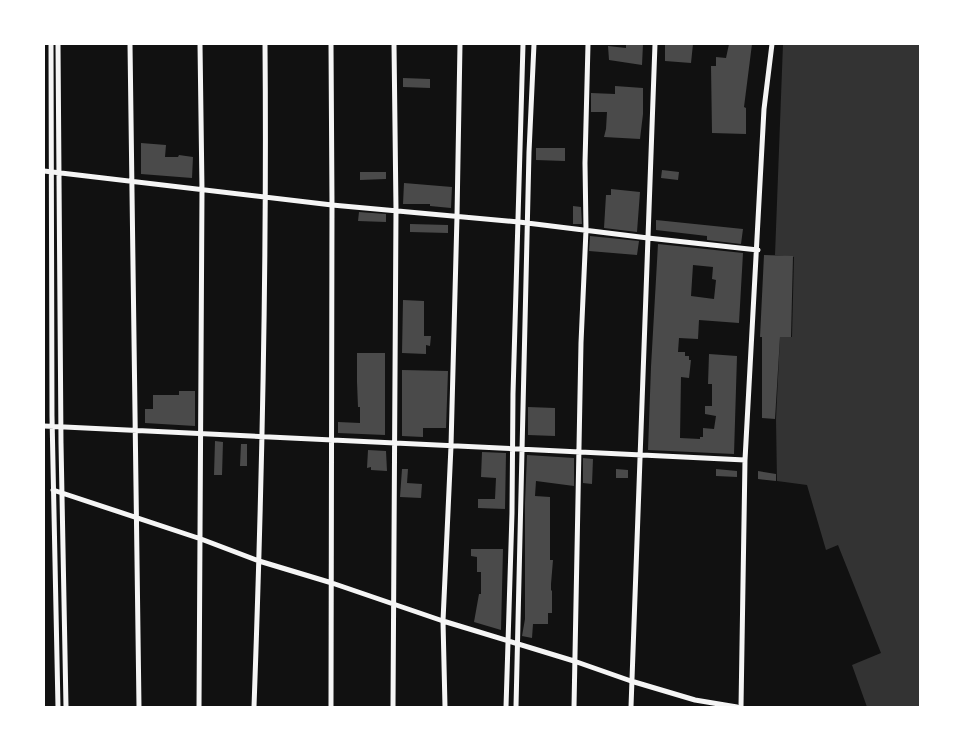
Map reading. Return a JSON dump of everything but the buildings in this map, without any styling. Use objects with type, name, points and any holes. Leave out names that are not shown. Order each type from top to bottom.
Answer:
[{"type":"street","points":[[51,44],[52,427],[58,707]]},
{"type":"street","points":[[58,44],[61,427],[66,707]]},
{"type":"street","points":[[130,44],[134,182],[139,707]]},
{"type":"street","points":[[199,707],[202,190],[200,44]]},
{"type":"street","points":[[254,707],[260,561],[266,196],[265,44]]},
{"type":"street","points":[[331,44],[331,707]]},
{"type":"street","points":[[393,707],[396,210],[394,44]]},
{"type":"street","points":[[445,707],[444,621],[458,216],[460,44]]},
{"type":"street","points":[[506,707],[519,222],[520,101],[523,44]]},
{"type":"street","points":[[516,707],[524,348],[534,44]]},
{"type":"street","points":[[574,707],[586,230],[585,163],[588,44]]},
{"type":"street","points":[[631,707],[655,44]]},
{"type":"street","points":[[741,707],[745,460],[758,250],[764,110],[772,44]]},
{"type":"street","points":[[520,101],[531,102]]},
{"type":"street","points":[[520,164],[529,164]]},
{"type":"street","points":[[44,171],[332,205],[519,222],[758,250]]},
{"type":"street","points":[[515,347],[524,348]]},
{"type":"street","points":[[44,426],[745,460]]},
{"type":"street","points":[[53,490],[201,539],[260,561],[632,681],[695,700],[737,707]]},
{"type":"street","points":[[512,513],[520,514]]},
{"type":"street","points":[[510,570],[520,570]]},
{"type":"shaded area","points":[[783,44],[920,44],[920,707],[867,707],[852,665],[881,653],[838,545],[826,550],[807,485],[777,481],[776,419],[780,337],[792,337],[794,257],[775,255]]}]
